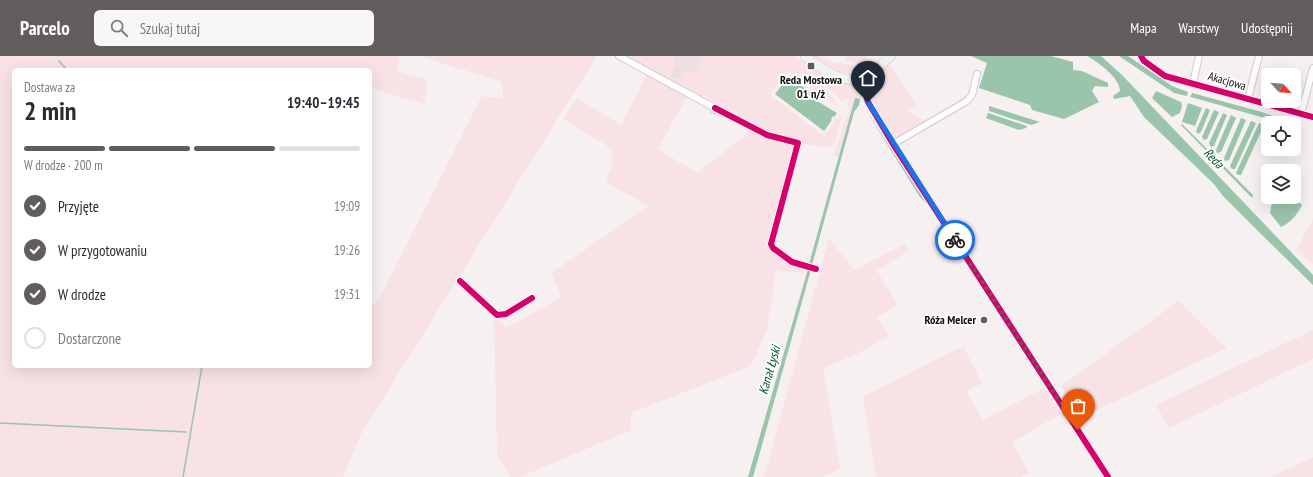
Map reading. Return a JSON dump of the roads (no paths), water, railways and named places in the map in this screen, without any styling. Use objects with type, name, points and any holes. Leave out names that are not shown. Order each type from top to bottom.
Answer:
[{"type":"main road","points":[[805,56],[838,77],[849,80],[867,76],[891,56]]},
{"type":"street","points":[[619,56],[715,109],[767,135],[798,143],[772,244],[773,248],[792,262],[816,269]]},
{"type":"street","name":"Akacjowa","points":[[1142,56],[1144,61],[1166,76],[1313,117]]},
{"type":"street","points":[[1192,83],[1199,56]]},
{"type":"street","points":[[1248,99],[1260,56]]},
{"type":"street","points":[[1301,114],[1313,68]]},
{"type":"street","points":[[893,144],[967,101],[972,95],[977,74]]},
{"type":"street","points":[[860,78],[868,102],[893,144],[1108,477]]},
{"type":"street","points":[[460,281],[497,315],[506,314],[532,298]]},
{"type":"water","points":[[971,56],[1051,56],[1073,62],[1073,70],[1082,71],[1108,83],[1108,87],[1095,86],[1092,91],[1099,102],[1064,119],[1032,110],[1030,105],[979,88],[987,63]]},
{"type":"water","points":[[1087,56],[1101,56],[1122,75],[1313,275],[1313,285],[1223,196],[1214,184],[1144,117],[1130,96],[1114,99],[1113,96],[1120,91],[1116,81],[1102,66]]},
{"type":"water","points":[[1119,56],[1128,56],[1172,86],[1188,92],[1187,96],[1174,93]]},
{"type":"water","points":[[789,76],[811,93],[812,98],[837,113],[834,117],[833,116],[831,119],[832,120],[824,131],[775,94]]},
{"type":"water","points":[[1156,91],[1181,102],[1182,106],[1180,113],[1172,117],[1152,98]]},
{"type":"water","points":[[1192,93],[1273,116],[1261,117],[1190,97]]},
{"type":"water","points":[[855,98],[860,99],[859,105],[854,112],[812,265],[809,264]]},
{"type":"water","points":[[1188,103],[1202,108],[1195,126],[1182,122]]},
{"type":"water","points":[[989,106],[1040,122],[1031,125],[989,111]]},
{"type":"water","points":[[1206,108],[1210,110],[1201,132],[1198,134],[1196,131]]},
{"type":"water","points":[[866,110],[927,204],[920,197]]},
{"type":"water","points":[[1214,110],[1219,112],[1207,139],[1204,140],[1202,137]]},
{"type":"water","points":[[988,113],[1027,127],[1019,130],[986,118]]},
{"type":"water","points":[[1223,113],[1227,115],[1214,146],[1211,147],[1209,143]]},
{"type":"water","points":[[1231,115],[1236,118],[1221,152],[1217,153],[1216,150]]},
{"type":"water","points":[[1241,118],[1246,120],[1229,160],[1225,161],[1224,158]]},
{"type":"water","points":[[1251,121],[1256,123],[1235,169],[1232,169],[1230,166]]},
{"type":"water","points":[[1259,123],[1261,124],[1261,132],[1241,175],[1236,173]]},
{"type":"water","name":"Reda","points":[[1182,124],[1253,195],[1252,198],[1181,125]]},
{"type":"water","points":[[1272,204],[1302,205],[1293,218],[1281,227],[1270,213]]},
{"type":"water","points":[[808,269],[811,270],[753,477],[748,477]]},
{"type":"waterway","points":[[59,61],[65,68]]},
{"type":"waterway","points":[[183,477],[202,368]]},
{"type":"waterway","points":[[0,423],[186,432]]},
{"type":"place","name":"Reda Mostowa 01 n/ż","points":[[811,66]]},
{"type":"place","name":"Róża Melcer","points":[[984,320]]},
{"type":"water label","name":"Kanał Łyski","points":[[769,370]]}]
